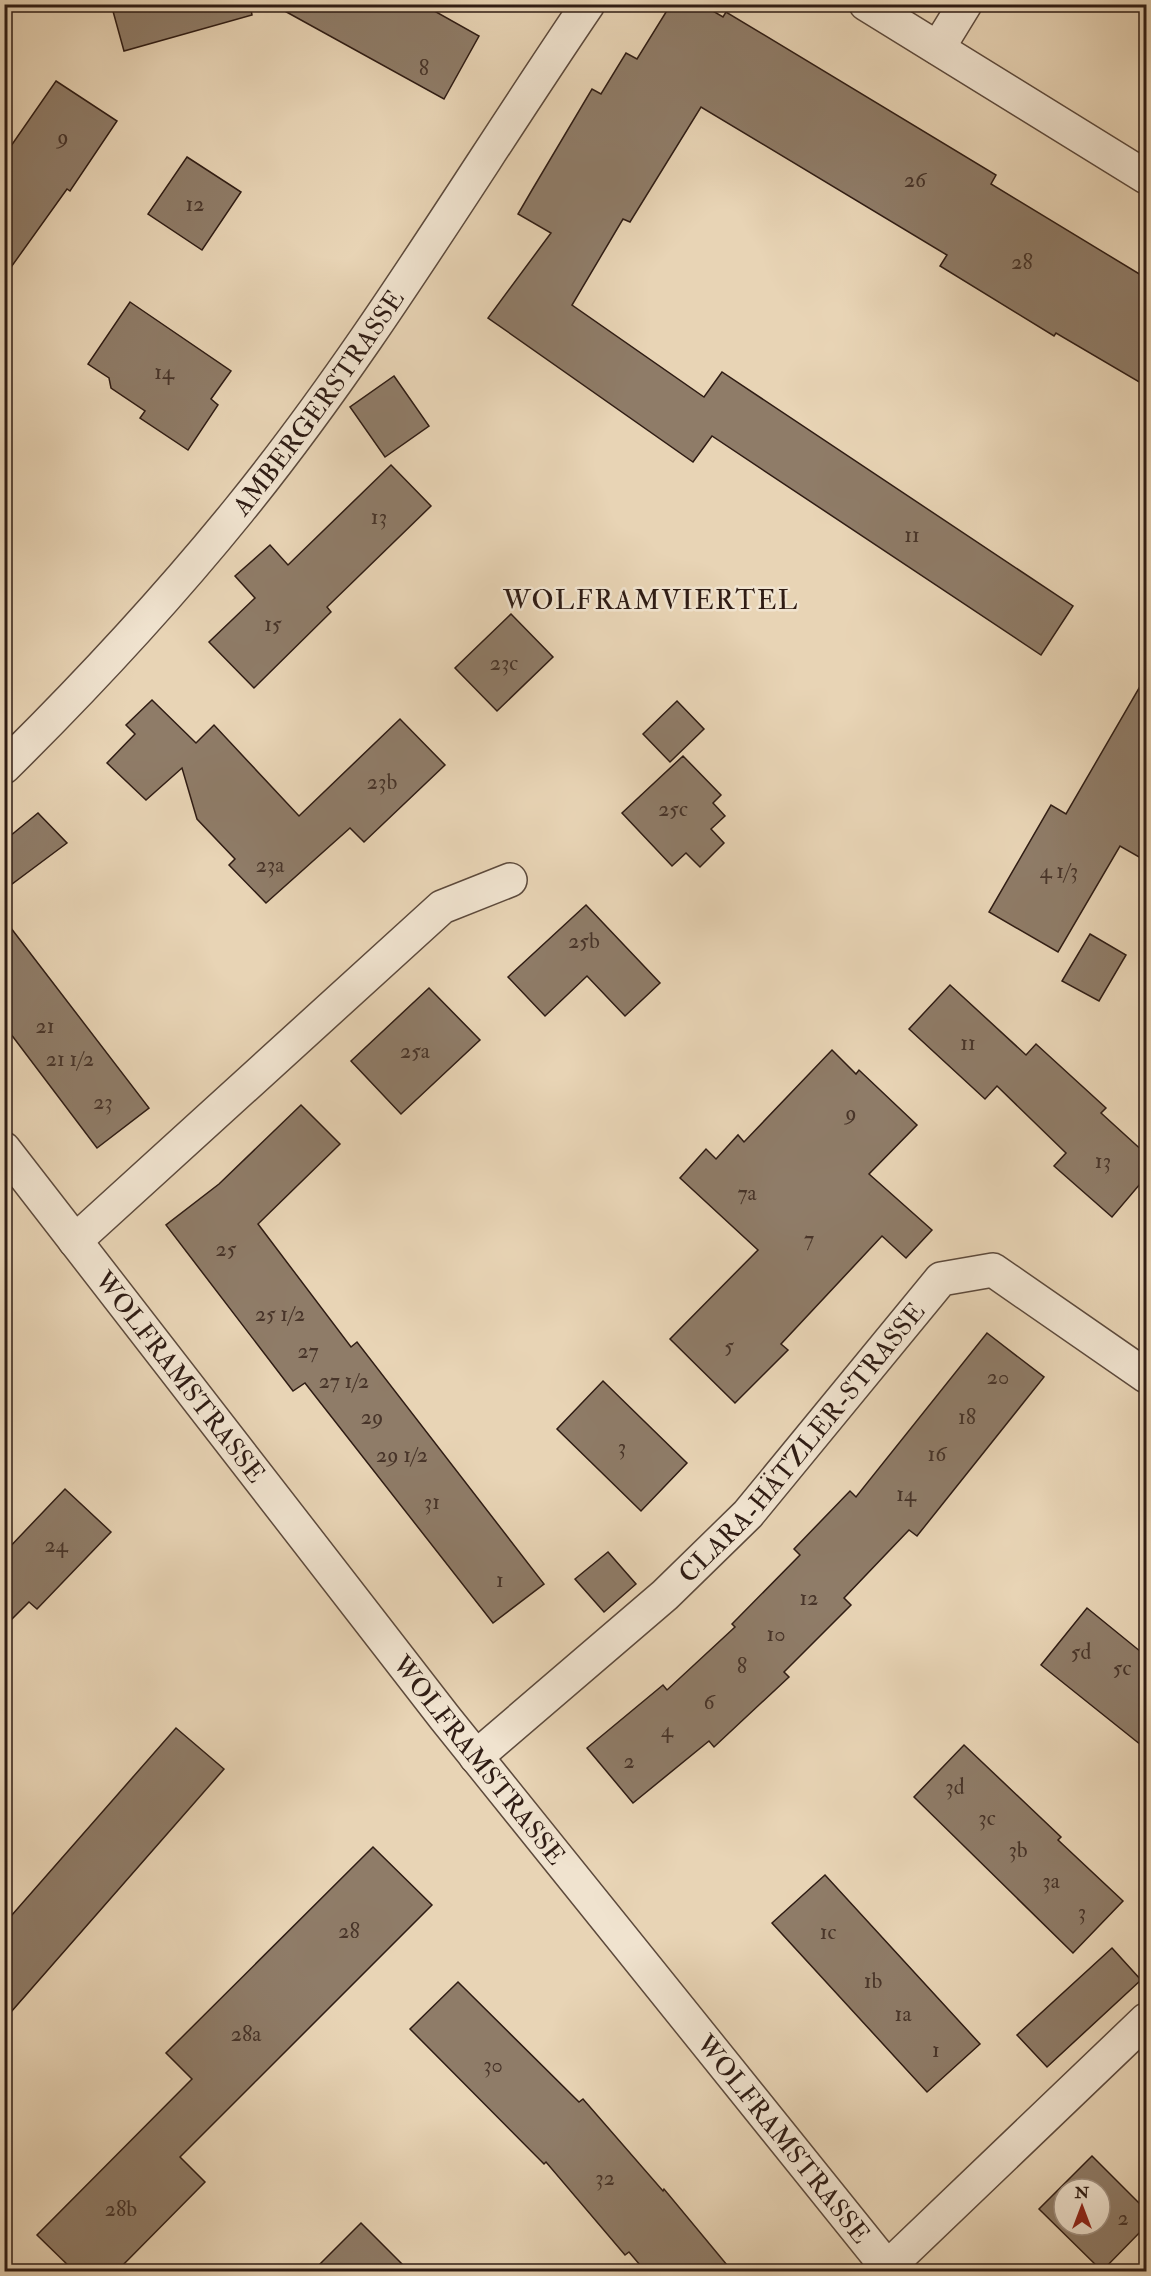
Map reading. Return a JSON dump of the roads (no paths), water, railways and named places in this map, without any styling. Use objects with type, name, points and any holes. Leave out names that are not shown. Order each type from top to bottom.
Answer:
[{"type":"street","name":"AMBERGERSTRASSE","points":[[4,767],[122,646],[240,509],[332,386],[458,205],[588,4]]},
{"type":"street","points":[[866,4],[1146,177]]},
{"type":"street","points":[[938,48],[965,4]]},
{"type":"street","points":[[75,1241],[442,907],[510,880]]},
{"type":"street","name":"WOLFRAMSTRASSE","points":[[4,1149],[476,1757],[889,2269]]},
{"type":"street","name":"CLARA-HÄTZLER-STRASSE","points":[[476,1757],[665,1595],[748,1514],[941,1280],[993,1270],[1146,1376]]},
{"type":"street","points":[[889,2269],[1146,2020]]},
{"type":"district","name":"WOLFRAMVIERTEL","points":[[651,600]]}]
